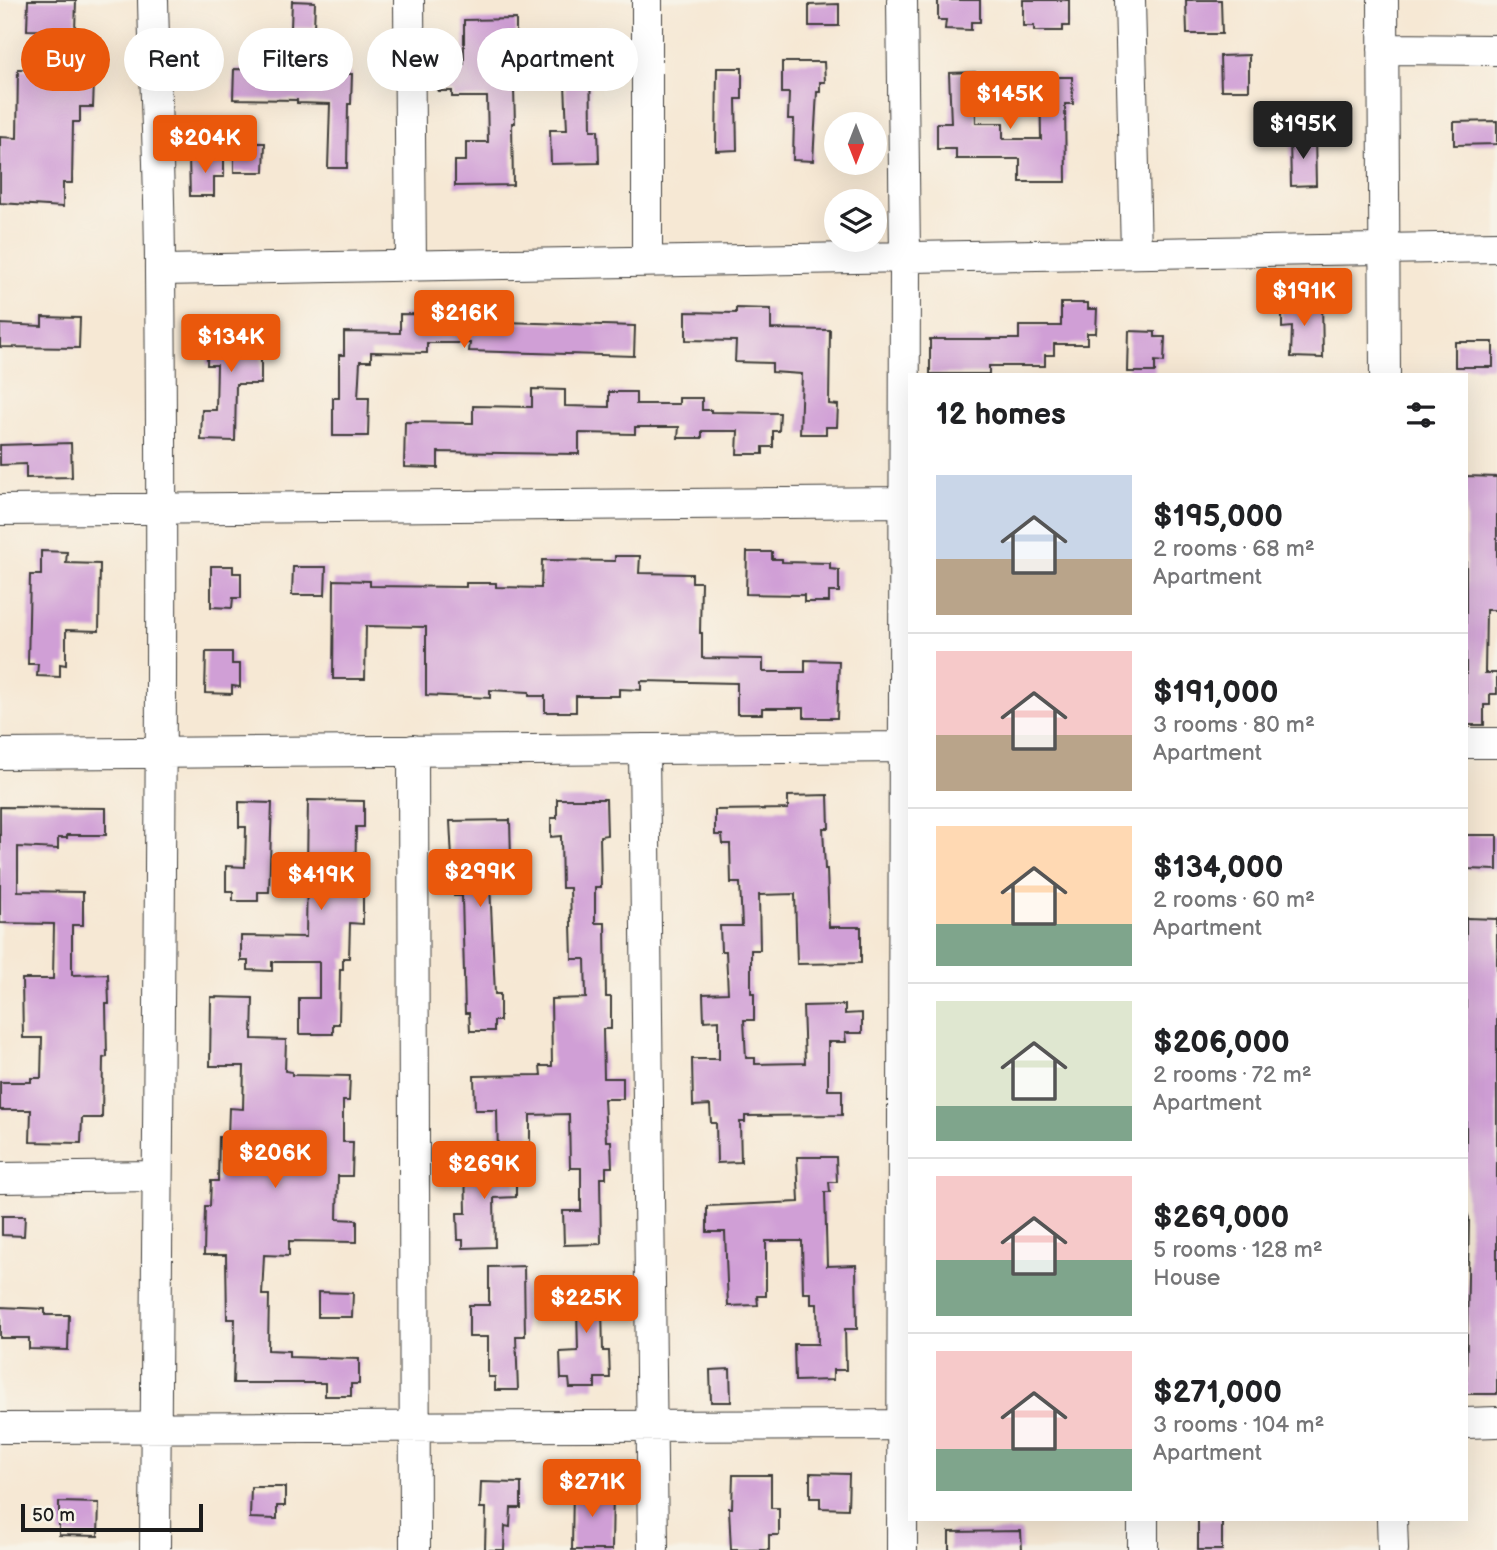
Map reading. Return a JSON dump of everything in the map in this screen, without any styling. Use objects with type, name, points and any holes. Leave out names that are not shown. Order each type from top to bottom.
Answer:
[{"type":"street","points":[[153,0],[160,270],[162,751],[156,1176],[155,1550]]},
{"type":"street","points":[[409,0],[411,266]]},
{"type":"street","points":[[647,0],[647,261]]},
{"type":"street","points":[[902,0],[907,502],[906,1425],[902,1550]]},
{"type":"street","points":[[1130,0],[1136,253]]},
{"type":"street","points":[[1383,0],[1385,373]]},
{"type":"street","points":[[1383,49],[1497,50]]},
{"type":"street","points":[[160,270],[1497,247]]},
{"type":"street","points":[[0,510],[907,502]]},
{"type":"street","points":[[1468,743],[1497,743]]},
{"type":"street","points":[[0,754],[907,747]]},
{"type":"street","points":[[644,749],[653,1550]]},
{"type":"street","points":[[413,750],[415,1550]]},
{"type":"street","points":[[0,1178],[156,1176]]},
{"type":"street","points":[[1468,1423],[1497,1423]]},
{"type":"street","points":[[0,1428],[906,1425]]},
{"type":"street","points":[[1143,1521],[1143,1550]]},
{"type":"street","points":[[1392,1521],[1393,1550]]},
{"type":"building","points":[[28,0],[76,0],[75,28],[27,28]]},
{"type":"building","points":[[938,0],[980,0],[980,22],[971,22],[971,30],[945,29],[946,20],[938,20]]},
{"type":"building","points":[[1023,0],[1069,0],[1069,26],[1063,26],[1063,31],[1034,31],[1034,26],[1023,26]]},
{"type":"building","points":[[1186,0],[1221,0],[1222,34],[1187,34]]},
{"type":"building","points":[[292,1],[315,2],[314,28],[291,28]]},
{"type":"building","points":[[839,4],[839,26],[809,26],[809,5]]},
{"type":"building","points":[[516,19],[516,28],[477,28],[477,91],[514,91],[513,185],[455,186],[455,161],[466,161],[466,142],[488,142],[487,97],[452,97],[452,91],[463,91],[464,20]]},
{"type":"building","points":[[1249,55],[1249,90],[1221,90],[1220,56]]},
{"type":"building","points":[[782,62],[824,62],[825,82],[820,82],[820,92],[817,92],[813,161],[793,160],[794,119],[788,119],[789,93],[782,93]]},
{"type":"building","points":[[717,68],[742,68],[742,99],[736,99],[737,150],[716,151]]},
{"type":"building","points":[[18,69],[21,69],[21,91],[94,91],[93,107],[80,107],[80,122],[73,122],[72,183],[63,183],[63,207],[0,203],[0,137],[17,138]]},
{"type":"building","points":[[234,69],[238,69],[238,91],[351,91],[351,104],[348,104],[347,168],[328,168],[330,104],[297,103],[297,100],[233,99]]},
{"type":"building","points":[[975,72],[976,123],[1003,123],[1003,139],[1041,139],[1040,77],[1072,77],[1073,104],[1065,104],[1066,182],[1020,182],[1020,159],[956,159],[956,149],[937,149],[937,123],[951,123],[949,73]]},
{"type":"building","points":[[565,91],[590,91],[591,130],[598,130],[599,163],[551,164],[550,130],[567,130]]},
{"type":"building","points":[[1497,121],[1497,144],[1454,145],[1454,122]]},
{"type":"building","points":[[1315,136],[1316,185],[1291,186],[1290,137]]},
{"type":"building","points":[[234,143],[265,143],[264,172],[234,172]]},
{"type":"building","points":[[189,157],[224,157],[224,177],[214,177],[214,196],[190,196]]},
{"type":"building","points":[[1282,301],[1322,301],[1323,358],[1291,357],[1292,327],[1282,328]]},
{"type":"building","points":[[1061,303],[1088,303],[1088,309],[1097,309],[1096,333],[1087,333],[1087,344],[1054,344],[1054,355],[1045,355],[1045,366],[989,366],[989,373],[930,373],[930,339],[1019,339],[1019,326],[1061,326]]},
{"type":"building","points":[[736,308],[771,309],[771,329],[830,330],[829,404],[838,405],[837,427],[826,427],[826,434],[800,434],[802,374],[772,372],[772,363],[735,362],[736,341],[686,340],[686,312],[736,313]]},
{"type":"building","points":[[470,312],[505,313],[504,322],[635,326],[634,356],[469,351],[470,343],[427,343],[427,353],[371,352],[371,361],[360,361],[358,398],[369,398],[368,436],[333,436],[333,398],[339,398],[339,355],[344,355],[344,332],[400,333],[400,314],[470,315]]},
{"type":"building","points":[[42,317],[80,318],[79,348],[0,347],[0,324],[42,326]]},
{"type":"building","points":[[208,323],[261,324],[261,384],[236,384],[235,441],[201,440],[202,410],[216,410],[217,365],[207,365]]},
{"type":"building","points":[[1129,331],[1155,332],[1155,337],[1165,337],[1164,362],[1155,361],[1155,372],[1128,372]]},
{"type":"building","points":[[1455,342],[1493,342],[1493,367],[1455,367]]},
{"type":"building","points":[[532,389],[565,390],[565,406],[609,407],[609,392],[636,392],[636,404],[679,404],[679,398],[702,398],[702,410],[711,412],[780,413],[779,431],[773,431],[773,447],[763,447],[763,454],[737,454],[738,431],[702,431],[702,438],[678,438],[679,427],[635,427],[635,434],[579,433],[579,454],[438,452],[438,468],[404,467],[405,422],[473,423],[473,406],[532,407]]},
{"type":"building","points":[[71,443],[72,477],[26,478],[26,464],[0,465],[0,445]]},
{"type":"building","points":[[1468,476],[1497,477],[1497,610],[1486,610],[1485,673],[1497,673],[1497,694],[1490,694],[1490,705],[1484,705],[1484,725],[1468,725]]},
{"type":"building","points":[[41,551],[67,552],[66,563],[100,564],[99,631],[66,630],[66,665],[60,664],[60,677],[37,676],[38,664],[28,664],[30,575],[41,575]]},
{"type":"building","points":[[747,552],[772,552],[772,559],[782,559],[782,562],[830,563],[830,569],[839,570],[839,592],[829,592],[829,602],[804,602],[804,595],[746,594]]},
{"type":"building","points":[[615,556],[640,556],[639,573],[692,574],[692,582],[701,582],[702,658],[763,659],[763,672],[805,672],[805,660],[839,661],[837,718],[804,718],[804,708],[762,708],[762,714],[737,714],[737,683],[641,681],[641,690],[619,689],[619,696],[576,696],[576,712],[545,712],[545,696],[529,696],[529,692],[490,690],[490,698],[426,695],[426,627],[366,626],[365,679],[333,679],[334,580],[370,581],[370,586],[466,587],[466,583],[496,583],[496,587],[541,588],[542,560],[615,561]]},
{"type":"building","points":[[211,566],[233,566],[233,573],[241,573],[241,598],[233,598],[232,608],[211,607]]},
{"type":"building","points":[[293,567],[326,567],[325,595],[292,595]]},
{"type":"building","points":[[206,652],[232,652],[232,664],[240,664],[240,687],[232,686],[232,694],[205,693]]},
{"type":"building","points":[[828,795],[829,828],[823,828],[829,927],[861,927],[861,963],[797,964],[795,894],[759,895],[760,950],[751,950],[754,1020],[744,1020],[746,1058],[755,1058],[755,1064],[805,1063],[803,1006],[845,1005],[845,1014],[862,1013],[862,1033],[845,1033],[846,1042],[828,1042],[828,1090],[842,1090],[842,1115],[745,1116],[745,1122],[740,1122],[741,1162],[717,1163],[716,1123],[711,1123],[710,1105],[693,1106],[692,1059],[719,1059],[719,1020],[704,1021],[703,994],[728,993],[726,951],[721,951],[720,926],[742,926],[740,883],[731,883],[730,844],[723,844],[722,835],[715,835],[715,810],[788,809],[788,796]]},
{"type":"building","points":[[557,799],[606,799],[607,835],[600,836],[601,887],[595,887],[595,923],[605,923],[606,997],[611,997],[611,1029],[603,1029],[604,1078],[623,1078],[623,1099],[604,1099],[606,1141],[611,1141],[612,1167],[606,1167],[606,1178],[600,1178],[601,1244],[564,1245],[563,1211],[581,1211],[581,1168],[570,1168],[569,1114],[530,1115],[530,1159],[498,1159],[497,1110],[475,1110],[474,1076],[541,1075],[540,1066],[552,1066],[551,999],[586,998],[585,959],[572,959],[570,888],[562,888],[561,836],[551,837],[551,818],[557,818]]},
{"type":"building","points":[[308,800],[364,801],[364,827],[356,827],[355,890],[363,890],[363,924],[350,923],[349,958],[343,958],[343,969],[340,969],[339,1024],[333,1024],[333,1034],[299,1034],[299,998],[319,998],[319,962],[272,962],[272,971],[248,970],[248,961],[241,961],[241,936],[306,937]]},
{"type":"building","points":[[239,802],[272,803],[269,892],[258,892],[258,901],[233,901],[233,891],[226,891],[226,866],[245,867],[246,827],[239,827]]},
{"type":"building","points":[[0,807],[106,808],[106,835],[67,835],[67,838],[58,838],[58,849],[18,847],[18,891],[83,892],[83,925],[72,925],[72,975],[108,974],[107,1057],[103,1058],[102,1118],[82,1118],[81,1143],[30,1142],[31,1110],[0,1110],[0,1082],[31,1082],[31,1078],[41,1078],[42,1038],[23,1038],[22,979],[53,979],[54,924],[0,923]]},
{"type":"building","points":[[510,820],[511,859],[517,859],[517,885],[490,884],[495,994],[500,994],[500,1021],[494,1021],[494,1031],[470,1031],[469,1013],[465,1013],[462,896],[454,896],[450,821]]},
{"type":"building","points":[[1468,835],[1497,835],[1497,870],[1468,869]]},
{"type":"building","points":[[1468,918],[1497,919],[1497,1394],[1468,1394]]},
{"type":"building","points":[[211,997],[253,998],[252,1039],[286,1040],[285,1071],[292,1072],[292,1075],[350,1076],[349,1101],[343,1101],[343,1142],[353,1142],[352,1176],[338,1176],[337,1219],[357,1220],[357,1242],[289,1241],[289,1256],[264,1255],[262,1295],[269,1295],[268,1350],[289,1351],[289,1357],[359,1359],[359,1384],[351,1384],[351,1396],[325,1396],[325,1383],[233,1383],[235,1319],[227,1319],[226,1255],[204,1255],[205,1206],[210,1206],[211,1181],[218,1181],[219,1137],[228,1137],[229,1108],[243,1109],[244,1066],[210,1066]]},
{"type":"building","points":[[797,1157],[836,1157],[837,1182],[829,1182],[830,1192],[825,1192],[827,1266],[856,1265],[857,1329],[845,1329],[846,1370],[833,1370],[833,1380],[795,1381],[794,1344],[818,1344],[817,1304],[811,1304],[811,1293],[803,1293],[802,1241],[766,1241],[766,1296],[757,1296],[758,1305],[728,1306],[725,1232],[707,1232],[707,1206],[799,1202]]},
{"type":"building","points":[[516,1162],[516,1197],[494,1198],[495,1247],[463,1248],[463,1240],[458,1240],[457,1213],[466,1213],[465,1163]]},
{"type":"building","points":[[2,1216],[25,1216],[24,1236],[2,1235]]},
{"type":"building","points":[[524,1266],[525,1336],[516,1336],[518,1390],[495,1390],[495,1377],[488,1377],[488,1337],[469,1337],[469,1305],[489,1305],[489,1267]]},
{"type":"building","points":[[607,1283],[607,1308],[602,1308],[603,1351],[609,1351],[610,1378],[595,1378],[595,1388],[570,1388],[569,1379],[561,1379],[560,1352],[578,1351],[577,1309],[561,1309],[561,1284]]},
{"type":"building","points":[[318,1292],[353,1293],[352,1317],[318,1317]]},
{"type":"building","points":[[0,1307],[45,1309],[45,1315],[69,1315],[68,1350],[29,1349],[29,1338],[0,1338]]},
{"type":"building","points":[[730,1369],[731,1402],[711,1402],[710,1370]]},
{"type":"building","points":[[810,1473],[849,1474],[848,1509],[820,1508],[820,1498],[810,1498]]},
{"type":"building","points":[[733,1475],[771,1475],[771,1508],[779,1508],[779,1535],[769,1535],[769,1550],[731,1550],[729,1508],[732,1508]]},
{"type":"building","points":[[481,1482],[521,1483],[521,1508],[511,1508],[510,1527],[505,1526],[504,1550],[485,1550],[486,1508],[480,1508]]},
{"type":"building","points":[[251,1487],[285,1487],[285,1506],[277,1506],[277,1519],[250,1518]]},
{"type":"building","points":[[573,1487],[613,1488],[612,1550],[572,1550]]},
{"type":"building","points":[[59,1502],[99,1503],[98,1536],[59,1535]]},
{"type":"building","points":[[1198,1521],[1222,1521],[1222,1550],[1198,1550]]},
{"type":"building","points":[[1021,1531],[1022,1550],[949,1550],[949,1532]]}]
